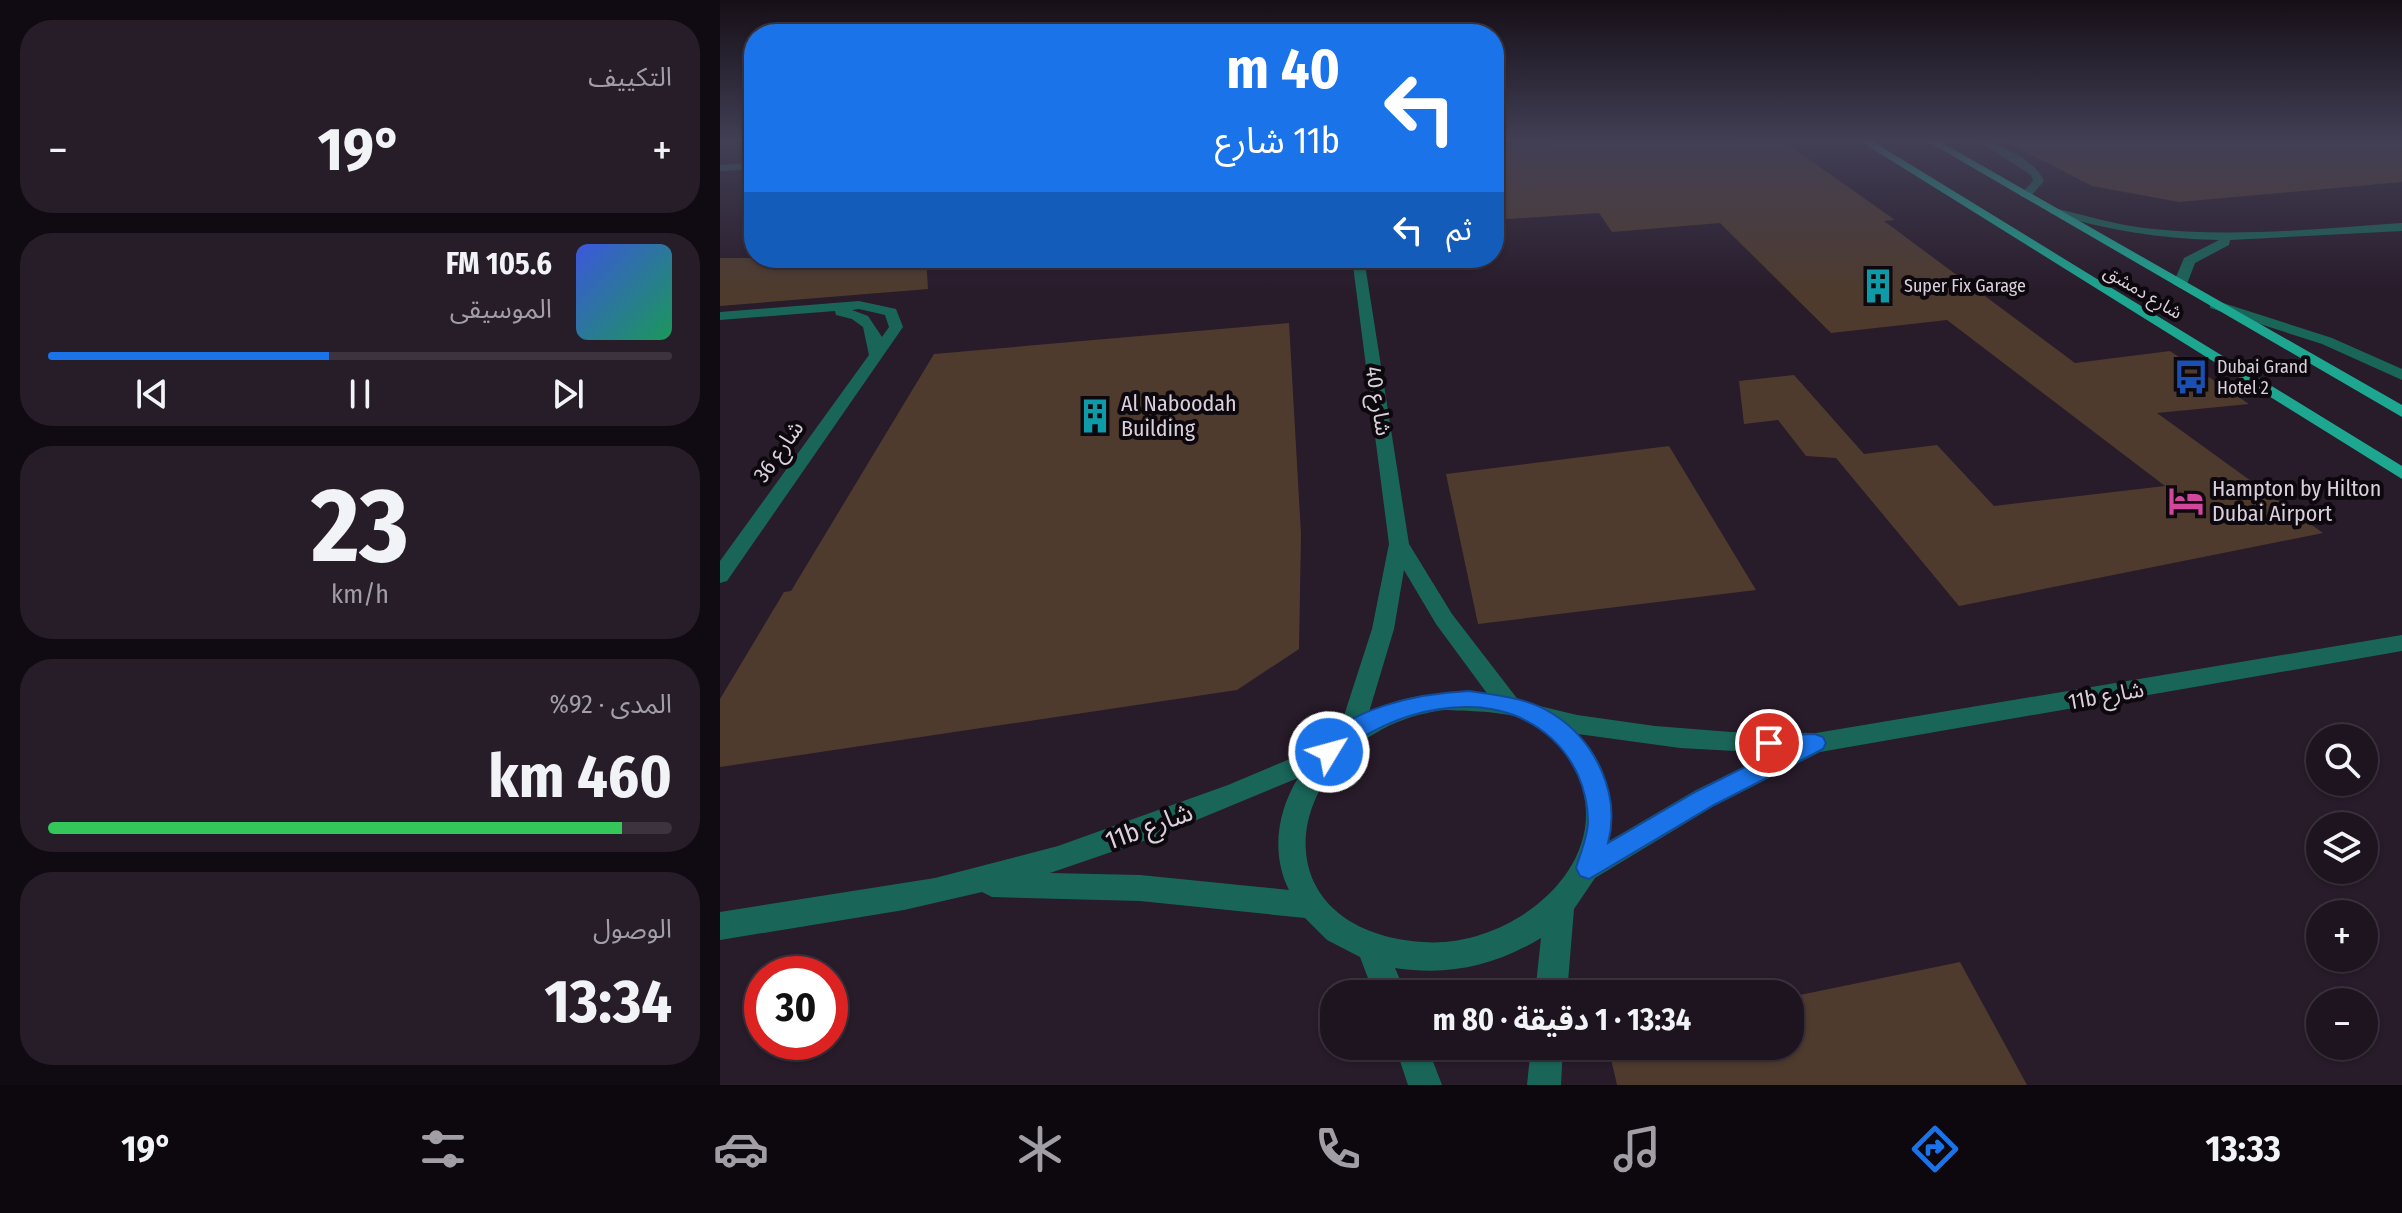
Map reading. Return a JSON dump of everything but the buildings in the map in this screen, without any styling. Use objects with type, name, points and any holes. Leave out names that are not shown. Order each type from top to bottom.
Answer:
[{"type":"main road","name":"شارع دمشق","points":[[1947,192],[2402,474]]},
{"type":"main road","name":"شارع دمشق","points":[[2020,192],[2402,412]]},
{"type":"street","points":[[2026,195],[2029,192]]},
{"type":"street","points":[[2054,211],[2141,233],[2236,239],[2402,227]]},
{"type":"street","points":[[2180,284],[2189,261],[2201,252],[2236,239]]},
{"type":"street","name":"شارع 40","points":[[1350,734],[1383,629],[1399,544],[1359,268]]},
{"type":"street","name":"شارع 36","points":[[720,576],[896,327],[891,312],[859,305],[805,309]]},
{"type":"street","points":[[2215,305],[2327,341],[2402,375]]},
{"type":"street","points":[[720,316],[805,309],[862,317],[874,331],[876,354]]},
{"type":"street","name":"شارع 40","points":[[1399,544],[1444,619],[1509,705]]},
{"type":"street","name":"11b شارع","points":[[1545,719],[1678,738],[1815,743],[2400,644]]},
{"type":"street","points":[[1469,699],[1509,705],[1545,719],[1576,748],[1596,783],[1601,824],[1589,868],[1559,909],[1519,937],[1472,954],[1421,958],[1372,949],[1338,931],[1312,906],[1292,868],[1291,826],[1303,786],[1329,752],[1350,734],[1387,713],[1427,701],[1469,699]]},
{"type":"street","name":"11b شارع","points":[[1589,868],[1705,798],[1815,743]]},
{"type":"street","name":"11b شارع","points":[[720,926],[964,884],[1065,856],[1160,824],[1329,752]]},
{"type":"street","name":"11b شارع","points":[[964,884],[1140,888],[1312,906]]},
{"type":"street","points":[[1552,980],[1559,909]]},
{"type":"street","points":[[1372,949],[1384,980]]},
{"type":"street","points":[[1416,1060],[1425,1085]]},
{"type":"street","points":[[1544,1085],[1546,1060]]},
{"type":"place","name":"Super Fix Garage","points":[[1878,286]]},
{"type":"place","name":"Dubai Grand Hotel 2","points":[[2191,377]]},
{"type":"place","name":"Al Naboodah Building","points":[[1095,416]]},
{"type":"place","name":"Hampton by Hilton Dubai Airport","points":[[2186,501]]},
{"type":"route","points":[[1329,752],[1350,734],[1387,713],[1427,701],[1469,699],[1509,705],[1545,719],[1576,748],[1596,783],[1601,824],[1589,868],[1705,798],[1815,743],[1769,743]]}]
